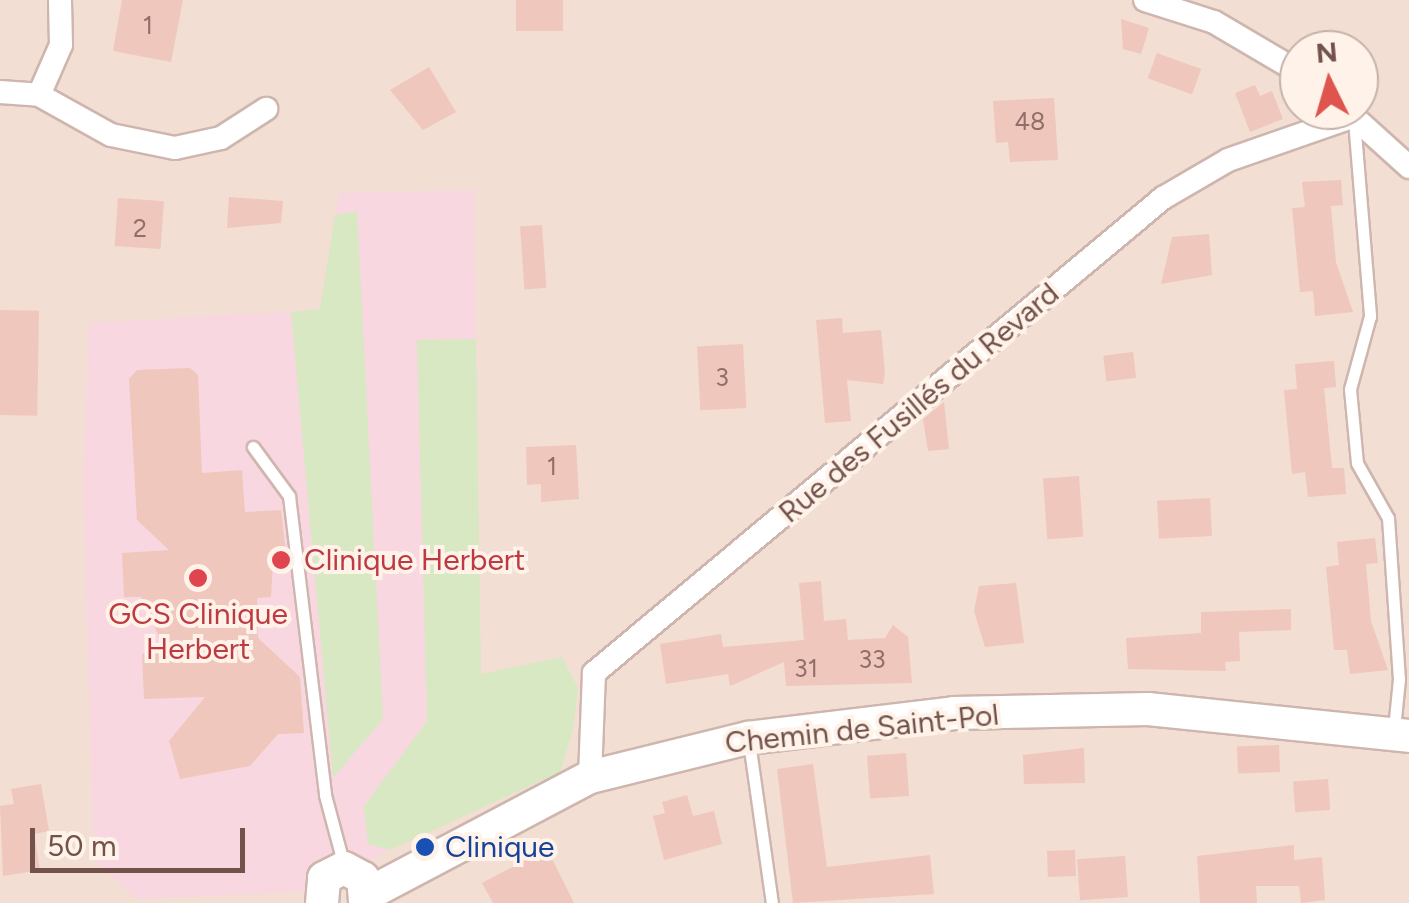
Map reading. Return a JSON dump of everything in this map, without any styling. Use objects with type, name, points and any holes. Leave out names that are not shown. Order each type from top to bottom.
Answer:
[{"type":"main road","name":"Chemin de Saint-Pol","points":[[361,885],[399,872],[590,777],[748,738],[954,713],[1148,709],[1401,734]]},
{"type":"main road","points":[[320,902],[324,878],[361,885]]},
{"type":"street","points":[[39,95],[61,46],[60,0]]},
{"type":"street","points":[[1145,0],[1214,22],[1279,60]]},
{"type":"street","points":[[0,92],[39,95],[111,135],[175,148],[221,138],[266,109]]},
{"type":"street","name":"Rue des Fusillés du Revard","points":[[590,777],[594,673],[1163,198],[1228,160],[1306,130]]},
{"type":"street","points":[[1369,130],[1409,166]]},
{"type":"lane","points":[[1352,130],[1370,316],[1350,389],[1357,462],[1388,518],[1401,734]]},
{"type":"lane","points":[[254,447],[289,496],[325,795],[361,885]]},
{"type":"lane","points":[[748,738],[772,903]]},
{"type":"shaded area","points":[[0,0],[1409,0],[1409,903],[0,903]]},
{"type":"shaded area","name":"Clinique Herbert","points":[[474,190],[480,693],[502,791],[311,891],[137,899],[94,860],[83,481],[89,323],[320,310],[339,193]]},
{"type":"green space","points":[[357,211],[383,719],[333,778],[291,312],[320,309],[335,215]]},
{"type":"green space","points":[[476,339],[481,674],[562,657],[578,688],[573,730],[560,772],[390,850],[368,844],[364,806],[427,721],[417,340]]},
{"type":"building","points":[[122,0],[183,0],[171,62],[113,51]]},
{"type":"building","points":[[516,0],[563,0],[563,31],[516,31]]},
{"type":"building","points":[[1121,19],[1149,28],[1141,54],[1123,49]]},
{"type":"building","points":[[1157,53],[1201,69],[1192,94],[1148,78]]},
{"type":"building","points":[[429,67],[456,112],[423,130],[390,90]]},
{"type":"building","points":[[1255,85],[1260,96],[1272,91],[1279,121],[1250,132],[1235,93]]},
{"type":"building","points":[[1054,98],[1058,160],[1010,162],[1008,142],[996,143],[993,101]]},
{"type":"building","points":[[1341,180],[1343,205],[1331,206],[1336,262],[1353,312],[1315,316],[1313,291],[1300,292],[1292,208],[1305,207],[1302,182]]},
{"type":"building","points":[[229,197],[283,201],[281,223],[227,228]]},
{"type":"building","points":[[118,198],[164,201],[161,249],[115,246]]},
{"type":"building","points":[[542,225],[546,288],[524,289],[520,227]]},
{"type":"building","points":[[1209,234],[1212,275],[1161,284],[1172,237]]},
{"type":"building","points":[[0,310],[39,311],[37,416],[0,415]]},
{"type":"building","points":[[842,318],[843,333],[881,330],[885,372],[883,384],[847,380],[851,421],[825,423],[816,320]]},
{"type":"building","points":[[743,344],[746,408],[700,410],[697,346]]},
{"type":"building","points":[[1133,352],[1136,378],[1106,381],[1103,356]]},
{"type":"building","points":[[1334,361],[1336,387],[1324,388],[1332,468],[1344,468],[1346,494],[1308,497],[1305,472],[1292,474],[1284,390],[1297,389],[1295,364]]},
{"type":"building","name":"GCS Clinique Herbert","points":[[190,368],[198,375],[202,473],[242,470],[245,512],[281,510],[287,562],[273,563],[271,597],[257,598],[258,638],[300,677],[304,733],[278,734],[250,766],[180,779],[169,741],[205,697],[144,699],[142,654],[166,652],[141,597],[124,597],[122,553],[169,550],[137,520],[129,379],[137,370]]},
{"type":"building","points":[[944,402],[949,449],[928,451],[923,419]]},
{"type":"building","points":[[576,445],[579,499],[541,502],[541,484],[527,485],[526,447]]},
{"type":"building","points":[[1079,476],[1083,537],[1047,539],[1043,479]]},
{"type":"building","points":[[1210,498],[1212,536],[1159,539],[1157,501]]},
{"type":"building","points":[[1375,538],[1378,563],[1366,564],[1371,621],[1388,670],[1350,674],[1347,650],[1334,650],[1326,567],[1339,565],[1337,542]]},
{"type":"building","points":[[821,581],[824,621],[846,619],[848,640],[885,638],[893,625],[908,637],[912,683],[786,686],[784,662],[730,686],[728,674],[666,684],[660,644],[721,634],[723,647],[804,640],[799,583]]},
{"type":"building","points":[[1016,583],[1024,643],[985,647],[974,611],[979,586]]},
{"type":"building","points":[[1291,609],[1291,630],[1239,632],[1240,661],[1225,662],[1226,671],[1128,669],[1126,638],[1201,633],[1201,612]]},
{"type":"building","points":[[1279,745],[1280,772],[1238,773],[1237,746]]},
{"type":"building","points":[[1084,748],[1085,783],[1024,784],[1023,755]]},
{"type":"building","points":[[906,753],[909,796],[870,799],[867,756]]},
{"type":"building","points":[[813,764],[827,867],[930,855],[934,894],[793,903],[777,769]]},
{"type":"building","points":[[1328,779],[1330,810],[1295,812],[1293,781]]},
{"type":"building","points":[[41,784],[49,831],[34,834],[40,870],[3,876],[0,806],[14,804],[11,789]]},
{"type":"building","points":[[687,795],[693,816],[714,811],[722,844],[664,860],[653,816],[665,813],[662,802]]},
{"type":"building","points":[[1294,845],[1294,860],[1322,857],[1325,900],[1301,903],[1299,886],[1256,886],[1257,903],[1200,903],[1197,856]]},
{"type":"building","points":[[547,849],[574,903],[493,903],[482,883]]},
{"type":"building","points":[[1075,850],[1076,876],[1048,877],[1047,851]]},
{"type":"building","points":[[1125,856],[1128,897],[1080,900],[1077,859]]},
{"type":"place","name":"Clinique Herbert","points":[[281,560]]},
{"type":"place","name":"GCS Clinique Herbert","points":[[198,578]]},
{"type":"place","name":"Clinique","points":[[425,847]]}]
